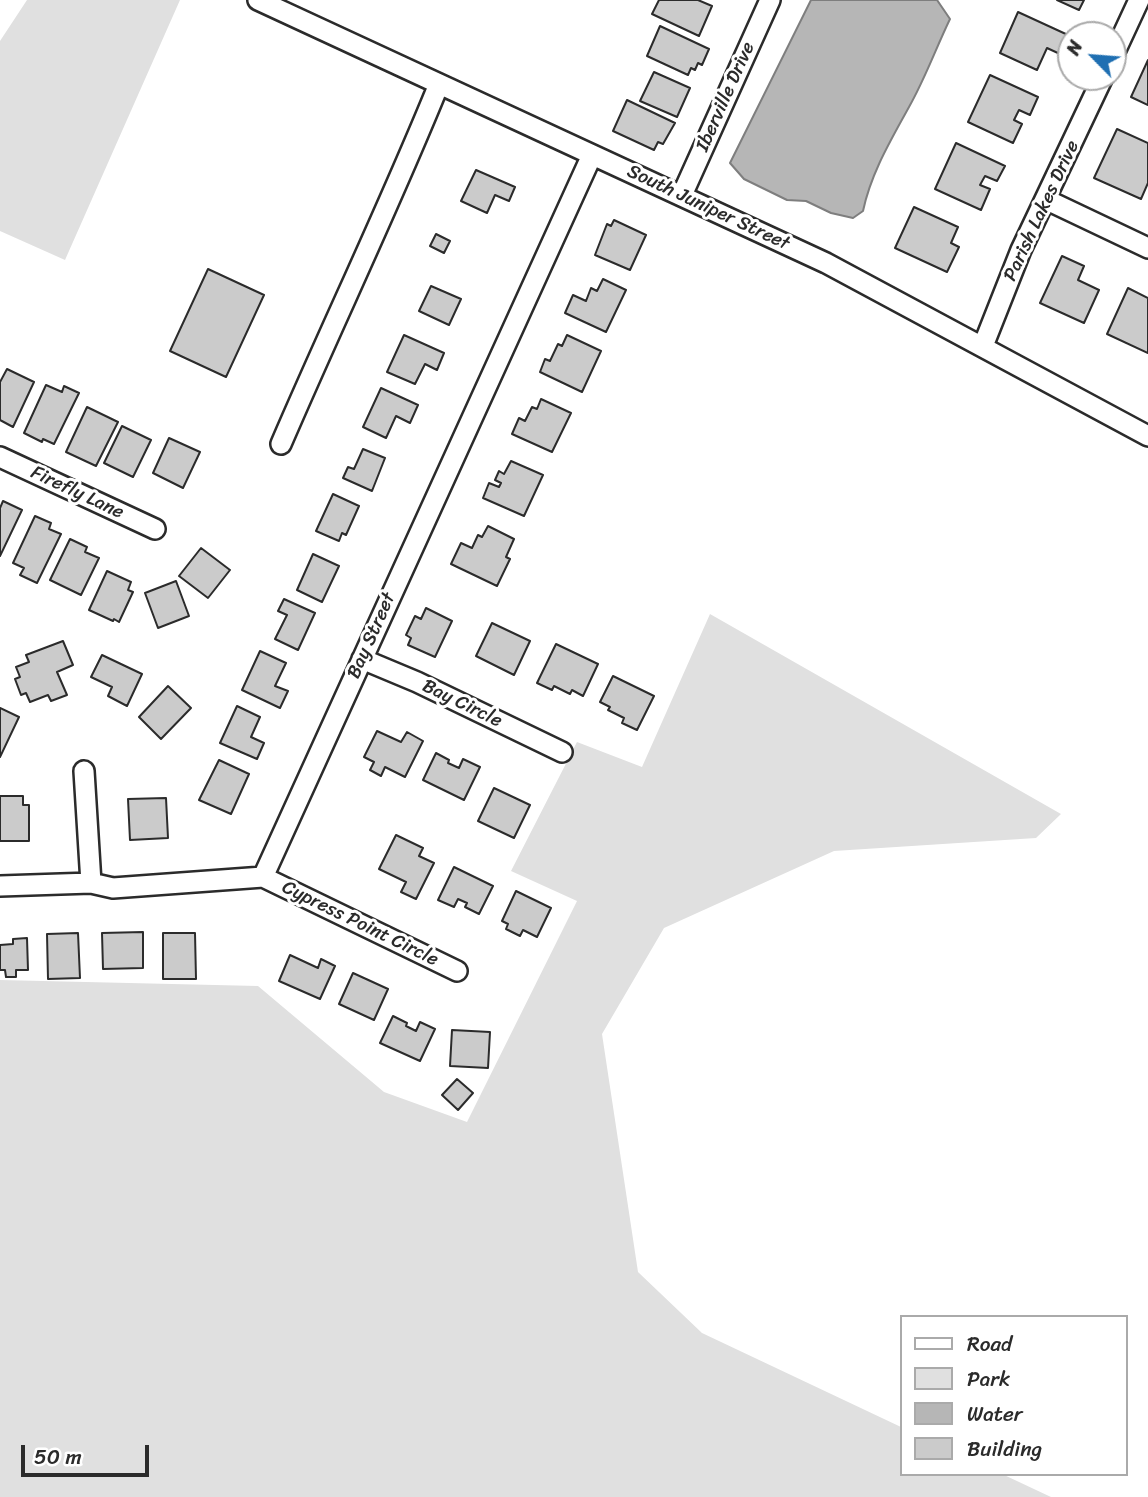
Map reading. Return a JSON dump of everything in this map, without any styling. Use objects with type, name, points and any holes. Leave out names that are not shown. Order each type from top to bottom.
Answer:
[{"type":"street","name":"South Juniper Street","points":[[258,0],[826,263],[1148,436]]},
{"type":"street","name":"Iberville Drive","points":[[682,195],[770,0]]},
{"type":"street","points":[[1127,26],[1139,0]]},
{"type":"street","points":[[281,444],[439,84]]},
{"type":"street","name":"Parish Lakes Drive","points":[[983,346],[1021,250],[1097,91]]},
{"type":"street","name":"Bay Street","points":[[262,877],[592,155]]},
{"type":"street","points":[[1046,200],[1148,248]]},
{"type":"street","name":"Firefly Lane","points":[[0,457],[155,530]]},
{"type":"street","name":"Bay Circle","points":[[362,659],[417,682],[562,752]]},
{"type":"street","points":[[84,771],[91,883]]},
{"type":"street","points":[[0,886],[91,883],[113,887],[262,877]]},
{"type":"street","name":"Cypress Point Circle","points":[[262,877],[457,971]]},
{"type":"green space","points":[[27,0],[180,0],[65,260],[0,231],[0,41]]},
{"type":"green space","points":[[710,614],[1061,814],[1036,838],[834,851],[664,928],[602,1034],[638,1272],[702,1333],[900,1427],[900,1476],[1006,1476],[1051,1497],[0,1497],[0,980],[258,986],[384,1092],[467,1122],[577,901],[511,871],[577,742],[642,767]]},
{"type":"water","points":[[811,0],[937,0],[950,19],[920,86],[876,170],[863,211],[853,218],[831,213],[806,201],[787,200],[744,179],[730,163]]},
{"type":"building","points":[[659,0],[698,0],[712,6],[699,36],[652,14]]},
{"type":"building","points":[[1057,0],[1084,0],[1079,10]]},
{"type":"building","points":[[1018,12],[1057,30],[1057,53],[1047,48],[1037,70],[1000,53]]},
{"type":"building","points":[[660,26],[709,49],[702,65],[698,63],[695,70],[691,68],[688,75],[647,56]]},
{"type":"building","points":[[1148,60],[1148,105],[1131,97]]},
{"type":"building","points":[[654,72],[690,88],[677,117],[640,101]]},
{"type":"building","points":[[990,75],[1038,97],[1030,115],[1019,110],[1014,120],[1022,124],[1013,143],[968,122]]},
{"type":"building","points":[[627,100],[675,123],[663,144],[658,142],[654,150],[613,131]]},
{"type":"building","points":[[1117,129],[1148,143],[1148,183],[1141,199],[1094,178]]},
{"type":"building","points":[[956,143],[1005,166],[997,181],[985,176],[980,185],[990,189],[981,210],[935,189]]},
{"type":"building","points":[[476,170],[515,187],[509,201],[495,195],[487,213],[461,201]]},
{"type":"building","points":[[914,207],[958,227],[951,243],[959,247],[947,272],[895,248]]},
{"type":"building","points":[[614,220],[646,235],[630,270],[595,255],[607,224],[611,226]]},
{"type":"building","points":[[436,234],[450,241],[444,253],[430,246]]},
{"type":"building","points":[[1062,256],[1084,266],[1078,280],[1099,290],[1084,323],[1040,303]]},
{"type":"building","points":[[208,269],[264,295],[226,377],[170,351]]},
{"type":"building","points":[[603,279],[626,290],[606,332],[565,313],[573,295],[586,301],[591,288],[597,291]]},
{"type":"building","points":[[431,286],[461,299],[449,325],[419,311]]},
{"type":"building","points":[[1128,288],[1148,298],[1148,353],[1107,334]]},
{"type":"building","points":[[404,335],[444,353],[437,370],[425,364],[415,384],[387,372]]},
{"type":"building","points":[[567,335],[601,351],[582,392],[540,372],[545,359],[550,361],[558,344],[562,346]]},
{"type":"building","points":[[7,369],[34,382],[13,427],[0,420],[0,382]]},
{"type":"building","points":[[46,385],[62,392],[64,386],[79,393],[54,444],[43,439],[42,442],[24,433]]},
{"type":"building","points":[[381,388],[418,405],[410,423],[396,416],[386,438],[363,427]]},
{"type":"building","points":[[541,399],[571,413],[552,452],[512,434],[519,418],[525,421],[532,407],[537,409]]},
{"type":"building","points":[[87,407],[118,422],[96,466],[66,452]]},
{"type":"building","points":[[122,426],[151,440],[133,477],[104,463]]},
{"type":"building","points":[[169,438],[200,452],[183,488],[153,473]]},
{"type":"building","points":[[363,449],[385,458],[372,491],[343,478],[348,467],[354,469]]},
{"type":"building","points":[[511,461],[543,475],[524,516],[483,498],[489,483],[499,487],[501,483],[495,480],[499,471],[504,474]]},
{"type":"building","points":[[333,494],[359,506],[346,535],[342,533],[339,541],[316,531]]},
{"type":"building","points":[[3,501],[22,510],[0,556],[0,508]]},
{"type":"building","points":[[35,516],[51,523],[49,529],[61,534],[37,583],[20,575],[24,568],[13,563]]},
{"type":"building","points":[[488,526],[514,539],[506,557],[510,559],[497,586],[451,564],[461,543],[472,548],[478,535],[482,537]]},
{"type":"building","points":[[70,539],[87,547],[85,552],[99,558],[81,595],[50,580]]},
{"type":"building","points":[[201,548],[230,570],[208,598],[179,576]]},
{"type":"building","points":[[313,554],[339,566],[322,602],[297,590]]},
{"type":"building","points":[[107,571],[131,582],[128,590],[133,592],[119,622],[89,610]]},
{"type":"building","points":[[176,581],[189,616],[158,628],[145,593]]},
{"type":"building","points":[[284,599],[315,613],[298,650],[275,639],[287,615],[278,611]]},
{"type":"building","points":[[426,608],[452,621],[435,657],[408,645],[411,638],[406,635],[415,616],[421,619]]},
{"type":"building","points":[[492,623],[530,641],[514,675],[476,656]]},
{"type":"building","points":[[63,641],[73,665],[57,672],[67,695],[51,701],[48,695],[30,702],[26,693],[21,695],[15,679],[20,677],[16,667],[29,662],[26,655]]},
{"type":"building","points":[[556,644],[598,664],[583,696],[572,690],[570,694],[554,686],[552,690],[537,683]]},
{"type":"building","points":[[260,651],[286,663],[275,686],[288,691],[280,708],[242,690]]},
{"type":"building","points":[[102,655],[142,674],[127,706],[108,696],[112,687],[91,677]]},
{"type":"building","points":[[613,676],[654,696],[637,730],[622,723],[624,718],[608,710],[610,707],[600,702]]},
{"type":"building","points":[[168,686],[191,708],[161,739],[139,717]]},
{"type":"building","points":[[237,706],[260,717],[251,737],[264,743],[257,759],[220,743]]},
{"type":"building","points":[[0,708],[19,717],[0,757]]},
{"type":"building","points":[[377,731],[401,742],[407,732],[423,741],[405,777],[385,767],[381,776],[370,770],[374,762],[364,757]]},
{"type":"building","points":[[436,753],[459,768],[463,759],[480,767],[464,800],[423,780]]},
{"type":"building","points":[[219,760],[249,774],[231,814],[199,800]]},
{"type":"building","points":[[494,788],[530,805],[514,838],[478,821]]},
{"type":"building","points":[[0,796],[23,796],[23,805],[29,805],[29,841],[0,841]]},
{"type":"building","points":[[166,798],[168,838],[130,840],[128,799]]},
{"type":"building","points":[[396,835],[423,848],[419,856],[434,863],[416,899],[401,892],[406,882],[379,869]]},
{"type":"building","points":[[454,867],[493,886],[479,914],[465,907],[467,903],[458,899],[454,907],[438,900]]},
{"type":"building","points":[[516,891],[551,908],[537,937],[523,930],[520,936],[506,929],[508,924],[502,921]]},
{"type":"building","points":[[143,932],[143,968],[103,969],[102,933]]},
{"type":"building","points":[[78,933],[80,978],[48,979],[47,934]]},
{"type":"building","points":[[163,933],[195,933],[196,979],[163,979]]},
{"type":"building","points":[[27,938],[28,970],[16,970],[16,977],[6,977],[5,970],[0,970],[0,945],[13,944],[13,939]]},
{"type":"building","points":[[290,955],[318,968],[321,959],[335,966],[320,999],[279,981]]},
{"type":"building","points":[[353,973],[388,989],[374,1020],[339,1004]]},
{"type":"building","points":[[393,1016],[416,1031],[420,1022],[435,1029],[420,1061],[380,1043]]},
{"type":"building","points":[[452,1030],[490,1032],[488,1068],[450,1066]]},
{"type":"building","points":[[457,1079],[473,1093],[458,1110],[442,1095]]}]
